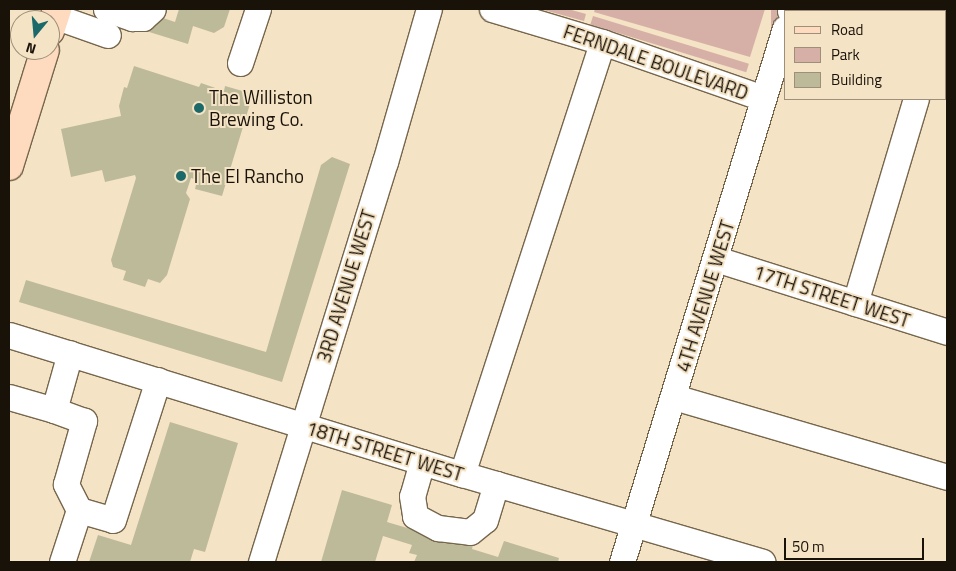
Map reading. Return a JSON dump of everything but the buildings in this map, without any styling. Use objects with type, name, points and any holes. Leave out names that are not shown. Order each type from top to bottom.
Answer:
[{"type":"main road","points":[[9,166],[42,60]]},
{"type":"street","points":[[106,9],[143,18],[153,9]]},
{"type":"street","points":[[240,63],[258,9]]},
{"type":"street","name":"3RD AVENUE WEST","points":[[261,562],[385,162],[429,9]]},
{"type":"street","name":"FERNDALE BOULEVARD","points":[[492,9],[602,42],[763,98]]},
{"type":"street","points":[[60,21],[108,35]]},
{"type":"street","name":"4TH AVENUE WEST","points":[[622,562],[674,397],[784,31]]},
{"type":"street","points":[[462,474],[602,42]]},
{"type":"street","points":[[854,303],[916,100]]},
{"type":"street","name":"17TH STREET WEST","points":[[716,259],[947,332]]},
{"type":"street","name":"18TH STREET WEST","points":[[9,335],[422,462],[762,562]]},
{"type":"street","points":[[54,410],[70,353]]},
{"type":"street","points":[[79,510],[113,520],[158,380]]},
{"type":"street","points":[[9,397],[84,421],[66,484],[79,510],[62,562]]},
{"type":"street","points":[[674,397],[947,478]]},
{"type":"street","points":[[422,462],[412,496],[415,516],[438,528],[470,532],[484,520],[496,484]]},
{"type":"green space","points":[[540,9],[568,9],[586,14],[584,21]]},
{"type":"green space","points":[[595,9],[765,9],[750,57],[594,12]]},
{"type":"green space","points":[[771,9],[777,9],[777,59],[771,59]]},
{"type":"green space","points":[[593,16],[749,64],[746,72],[590,25]]},
{"type":"place","name":"The Williston Brewing Co.","points":[[199,108]]},
{"type":"place","name":"The El Rancho","points":[[181,176]]}]
